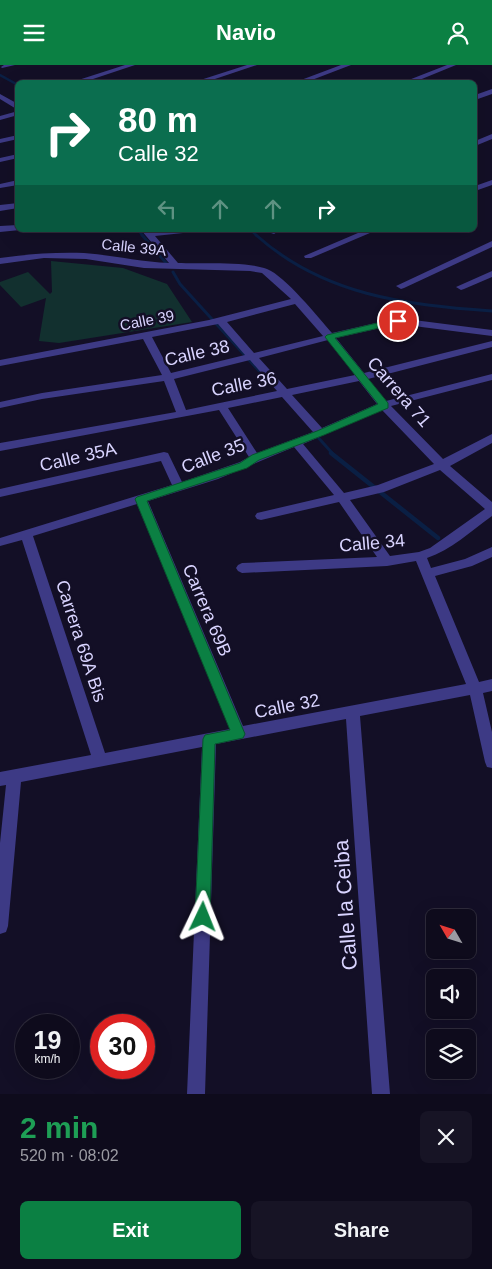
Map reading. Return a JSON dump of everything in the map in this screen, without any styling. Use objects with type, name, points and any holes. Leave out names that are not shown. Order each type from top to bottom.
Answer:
[{"type":"street","points":[[4,67],[12,65]]},
{"type":"street","points":[[82,80],[132,65]]},
{"type":"street","points":[[204,80],[254,65]]},
{"type":"street","points":[[305,80],[348,65]]},
{"type":"street","points":[[412,80],[453,65]]},
{"type":"street","points":[[477,97],[492,91]]},
{"type":"street","points":[[1,97],[15,106]]},
{"type":"street","points":[[0,118],[15,114]]},
{"type":"street","points":[[477,143],[492,136]]},
{"type":"street","points":[[0,141],[15,138]]},
{"type":"street","points":[[1,158],[15,156]]},
{"type":"street","points":[[0,185],[15,182]]},
{"type":"street","points":[[477,188],[492,182]]},
{"type":"street","points":[[0,208],[15,206]]},
{"type":"street","points":[[0,229],[15,228]]},
{"type":"street","points":[[147,232],[176,265]]},
{"type":"street","points":[[308,256],[368,232]]},
{"type":"street","points":[[401,286],[492,244]]},
{"type":"street","name":"Calle 39A","points":[[0,261],[44,255],[78,256],[144,265],[250,268],[265,271]]},
{"type":"street","name":"Carrera 71","points":[[265,271],[298,300],[384,405],[442,465],[492,509]]},
{"type":"street","points":[[461,287],[492,274]]},
{"type":"street","name":"Calle 39","points":[[0,363],[217,322],[298,300]]},
{"type":"street","name":"Calle 38","points":[[0,405],[168,377],[398,321],[492,333]]},
{"type":"street","points":[[217,322],[317,434]]},
{"type":"street","points":[[147,335],[168,377],[182,414]]},
{"type":"street","name":"Calle 36","points":[[0,447],[282,394],[362,377],[492,344]]},
{"type":"street","name":"Calle 35","points":[[0,542],[244,465],[255,458],[384,405],[492,377]]},
{"type":"street","points":[[222,406],[255,458]]},
{"type":"street","points":[[261,516],[343,499],[380,489],[442,465],[492,438]]},
{"type":"street","points":[[296,442],[343,499],[387,561]]},
{"type":"street","name":"Calle 35A","points":[[0,493],[164,456],[179,487]]},
{"type":"street","name":"Carrera 69B","points":[[141,499],[238,734]]},
{"type":"street","name":"Calle 34","points":[[242,568],[387,561],[420,556],[434,551],[448,542],[492,509]]},
{"type":"street","name":"Carrera 69A Bis","points":[[27,535],[100,759]]},
{"type":"street","points":[[429,573],[468,563],[492,552]]},
{"type":"street","points":[[420,556],[429,573],[475,689],[492,762]]},
{"type":"street","name":"Calle 32","points":[[7,777],[353,713],[492,685]]},
{"type":"street","name":"Calle la Ceiba","points":[[353,713],[381,1094]]},
{"type":"street","points":[[196,1094],[209,739]]},
{"type":"street","points":[[0,926],[7,777]]},
{"type":"green space","points":[[51,261],[123,268],[167,284],[192,322],[59,343],[39,341],[46,298],[21,307],[0,285],[0,282],[28,272],[50,294],[52,292]]},
{"type":"waterway","points":[[0,75],[15,83]]},
{"type":"waterway","points":[[140,232],[143,236]]},
{"type":"waterway","points":[[253,232],[256,235]]},
{"type":"waterway","points":[[142,235],[167,264]]},
{"type":"waterway","points":[[256,235],[282,255],[309,271],[337,284],[397,300],[492,311]]},
{"type":"waterway","points":[[173,272],[180,284],[262,374]]},
{"type":"waterway","points":[[315,434],[333,454]]},
{"type":"waterway","points":[[331,453],[438,538]]},
{"type":"route","points":[[203,917],[209,739],[238,734],[141,499],[244,465],[255,458],[320,433],[384,405],[330,337],[398,321]]}]
